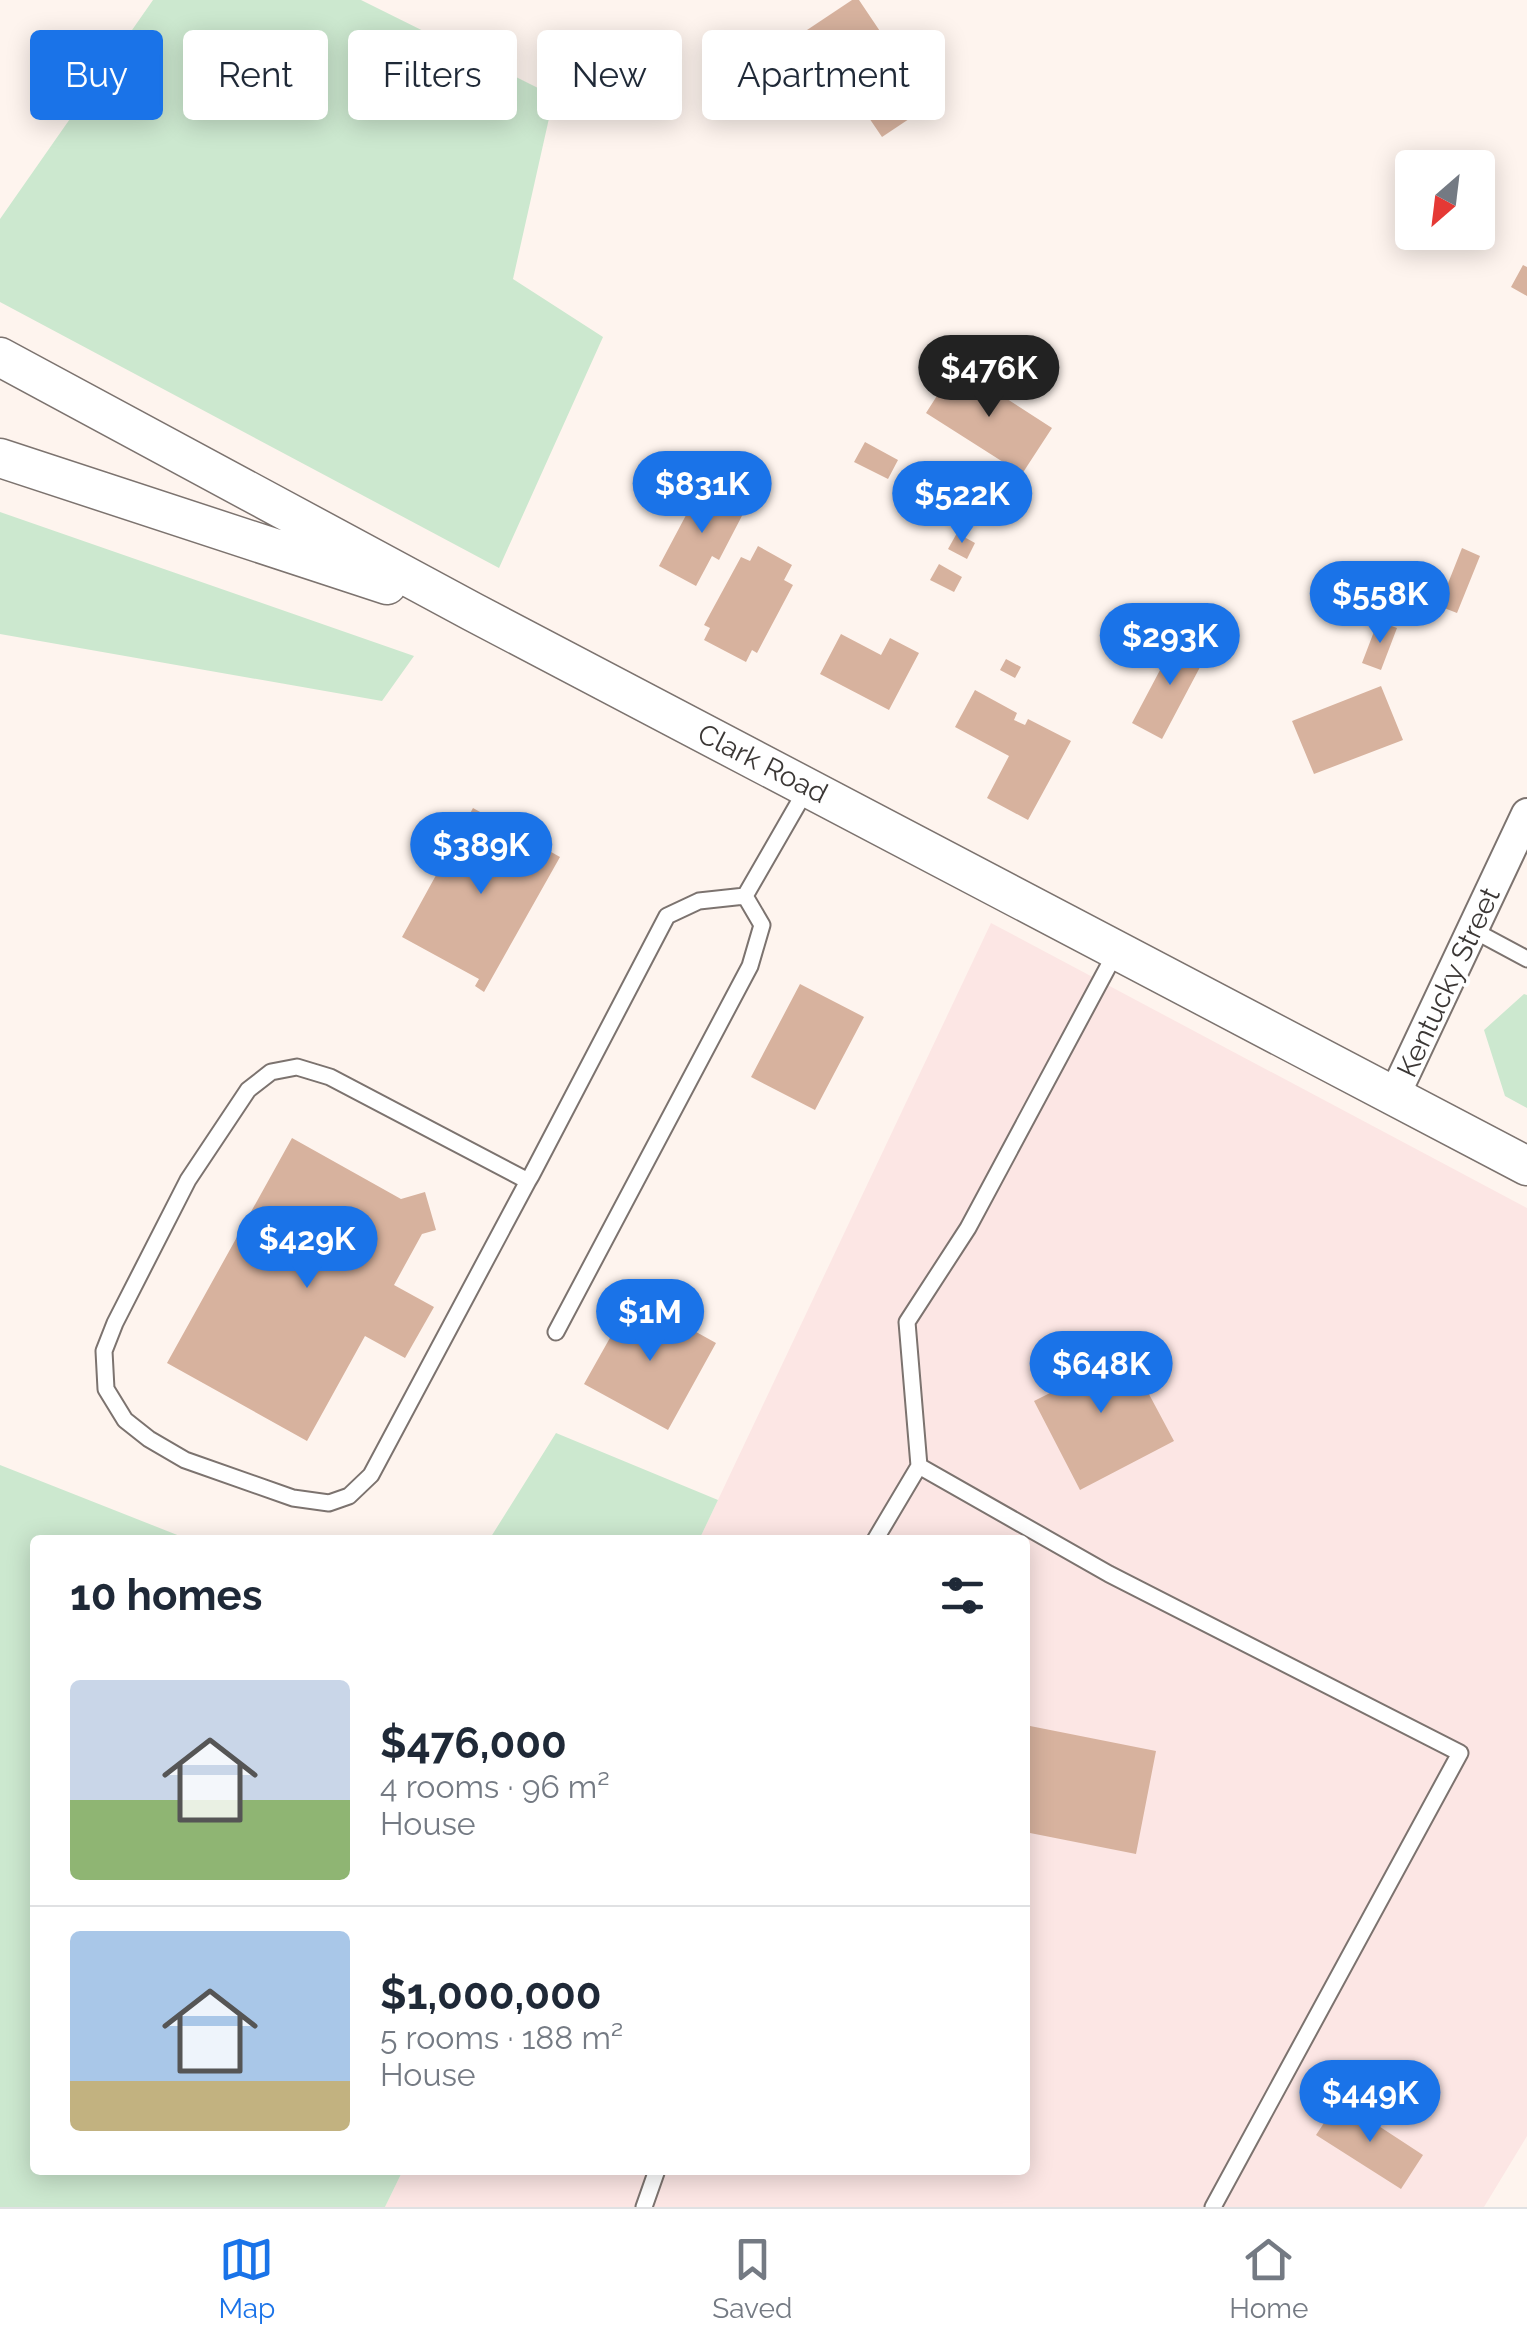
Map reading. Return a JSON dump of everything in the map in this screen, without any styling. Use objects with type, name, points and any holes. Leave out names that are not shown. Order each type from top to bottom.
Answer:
[{"type":"street","name":"Clark Road","points":[[0,357],[473,612],[1527,1166]]},
{"type":"street","points":[[0,458],[473,612]]},
{"type":"street","name":"Kentucky Street","points":[[1394,1096],[1527,814]]},
{"type":"lane","points":[[745,896],[808,786]]},
{"type":"lane","points":[[528,1181],[330,1077],[297,1067],[271,1072],[248,1090],[188,1180],[104,1351],[106,1389],[125,1420],[185,1460],[294,1498],[330,1503],[349,1496],[371,1475],[528,1181],[667,916],[699,902],[745,896]]},
{"type":"lane","points":[[556,1332],[750,966],[762,925],[745,896]]},
{"type":"lane","points":[[1472,930],[1527,959]]},
{"type":"lane","points":[[878,1535],[919,1466],[907,1322],[968,1228],[1118,949]]},
{"type":"lane","points":[[919,1466],[1109,1574],[1460,1753],[1213,2207]]},
{"type":"lane","points":[[644,2207],[655,2175]]},
{"type":"shaded area","points":[[991,923],[1527,1208],[1527,2136],[1484,2207],[385,2207],[401,2175],[1030,2175],[1030,1535],[701,1535]]},
{"type":"green space","points":[[153,0],[361,0],[421,30],[348,30],[348,120],[517,120],[517,78],[537,88],[537,120],[549,120],[513,279],[603,337],[499,568],[0,302],[0,219],[69,120],[163,120],[163,30],[132,30]]},
{"type":"green space","points":[[0,512],[414,656],[382,701],[0,634]]},
{"type":"green space","points":[[1524,994],[1527,1108],[1505,1096],[1484,1030]]},
{"type":"green space","points":[[556,1433],[718,1500],[701,1535],[492,1535]]},
{"type":"green space","points":[[0,1465],[177,1535],[30,1535],[30,2175],[401,2175],[385,2207],[0,2207]]},
{"type":"building","points":[[852,0],[859,0],[879,30],[807,30]]},
{"type":"building","points":[[870,120],[908,120],[882,137]]},
{"type":"building","points":[[1523,265],[1527,267],[1527,296],[1511,287]]},
{"type":"building","points":[[956,366],[1052,428],[1022,474],[926,413]]},
{"type":"building","points":[[865,442],[898,460],[888,479],[854,462]]},
{"type":"building","points":[[701,487],[745,510],[719,560],[712,556],[696,586],[659,566]]},
{"type":"building","points":[[957,533],[975,543],[967,559],[948,549]]},
{"type":"building","points":[[758,546],[792,565],[784,580],[793,585],[757,653],[752,650],[746,662],[704,640],[710,628],[704,625],[741,557],[750,561]]},
{"type":"building","points":[[1462,548],[1480,556],[1457,613],[1439,606]]},
{"type":"building","points":[[939,564],[962,577],[954,592],[930,580]]},
{"type":"building","points":[[1371,569],[1395,581],[1378,615],[1354,603]]},
{"type":"building","points":[[1378,621],[1397,628],[1381,670],[1362,663]]},
{"type":"building","points":[[841,634],[881,655],[890,638],[919,653],[889,710],[820,674]]},
{"type":"building","points":[[1178,636],[1208,652],[1162,739],[1132,723]]},
{"type":"building","points":[[1006,659],[1021,667],[1015,678],[1000,670]]},
{"type":"building","points":[[1381,686],[1403,740],[1314,774],[1292,721]]},
{"type":"building","points":[[975,690],[1017,713],[1014,720],[1025,725],[1028,719],[1071,741],[1028,820],[987,798],[1009,756],[955,727]]},
{"type":"building","points":[[473,808],[560,857],[484,992],[475,986],[479,979],[402,937]]},
{"type":"building","points":[[800,984],[864,1017],[815,1110],[751,1077]]},
{"type":"building","points":[[292,1138],[401,1199],[425,1192],[436,1230],[422,1234],[394,1285],[434,1307],[405,1358],[365,1336],[307,1441],[167,1363]]},
{"type":"building","points":[[633,1297],[716,1343],[668,1430],[584,1384]]},
{"type":"building","points":[[1095,1346],[1105,1364],[1127,1353],[1174,1441],[1080,1490],[1034,1401],[1056,1390],[1046,1372]]},
{"type":"building","points":[[1030,1726],[1156,1751],[1136,1854],[1030,1833]]},
{"type":"building","points":[[1339,2100],[1423,2155],[1401,2189],[1316,2135]]}]
